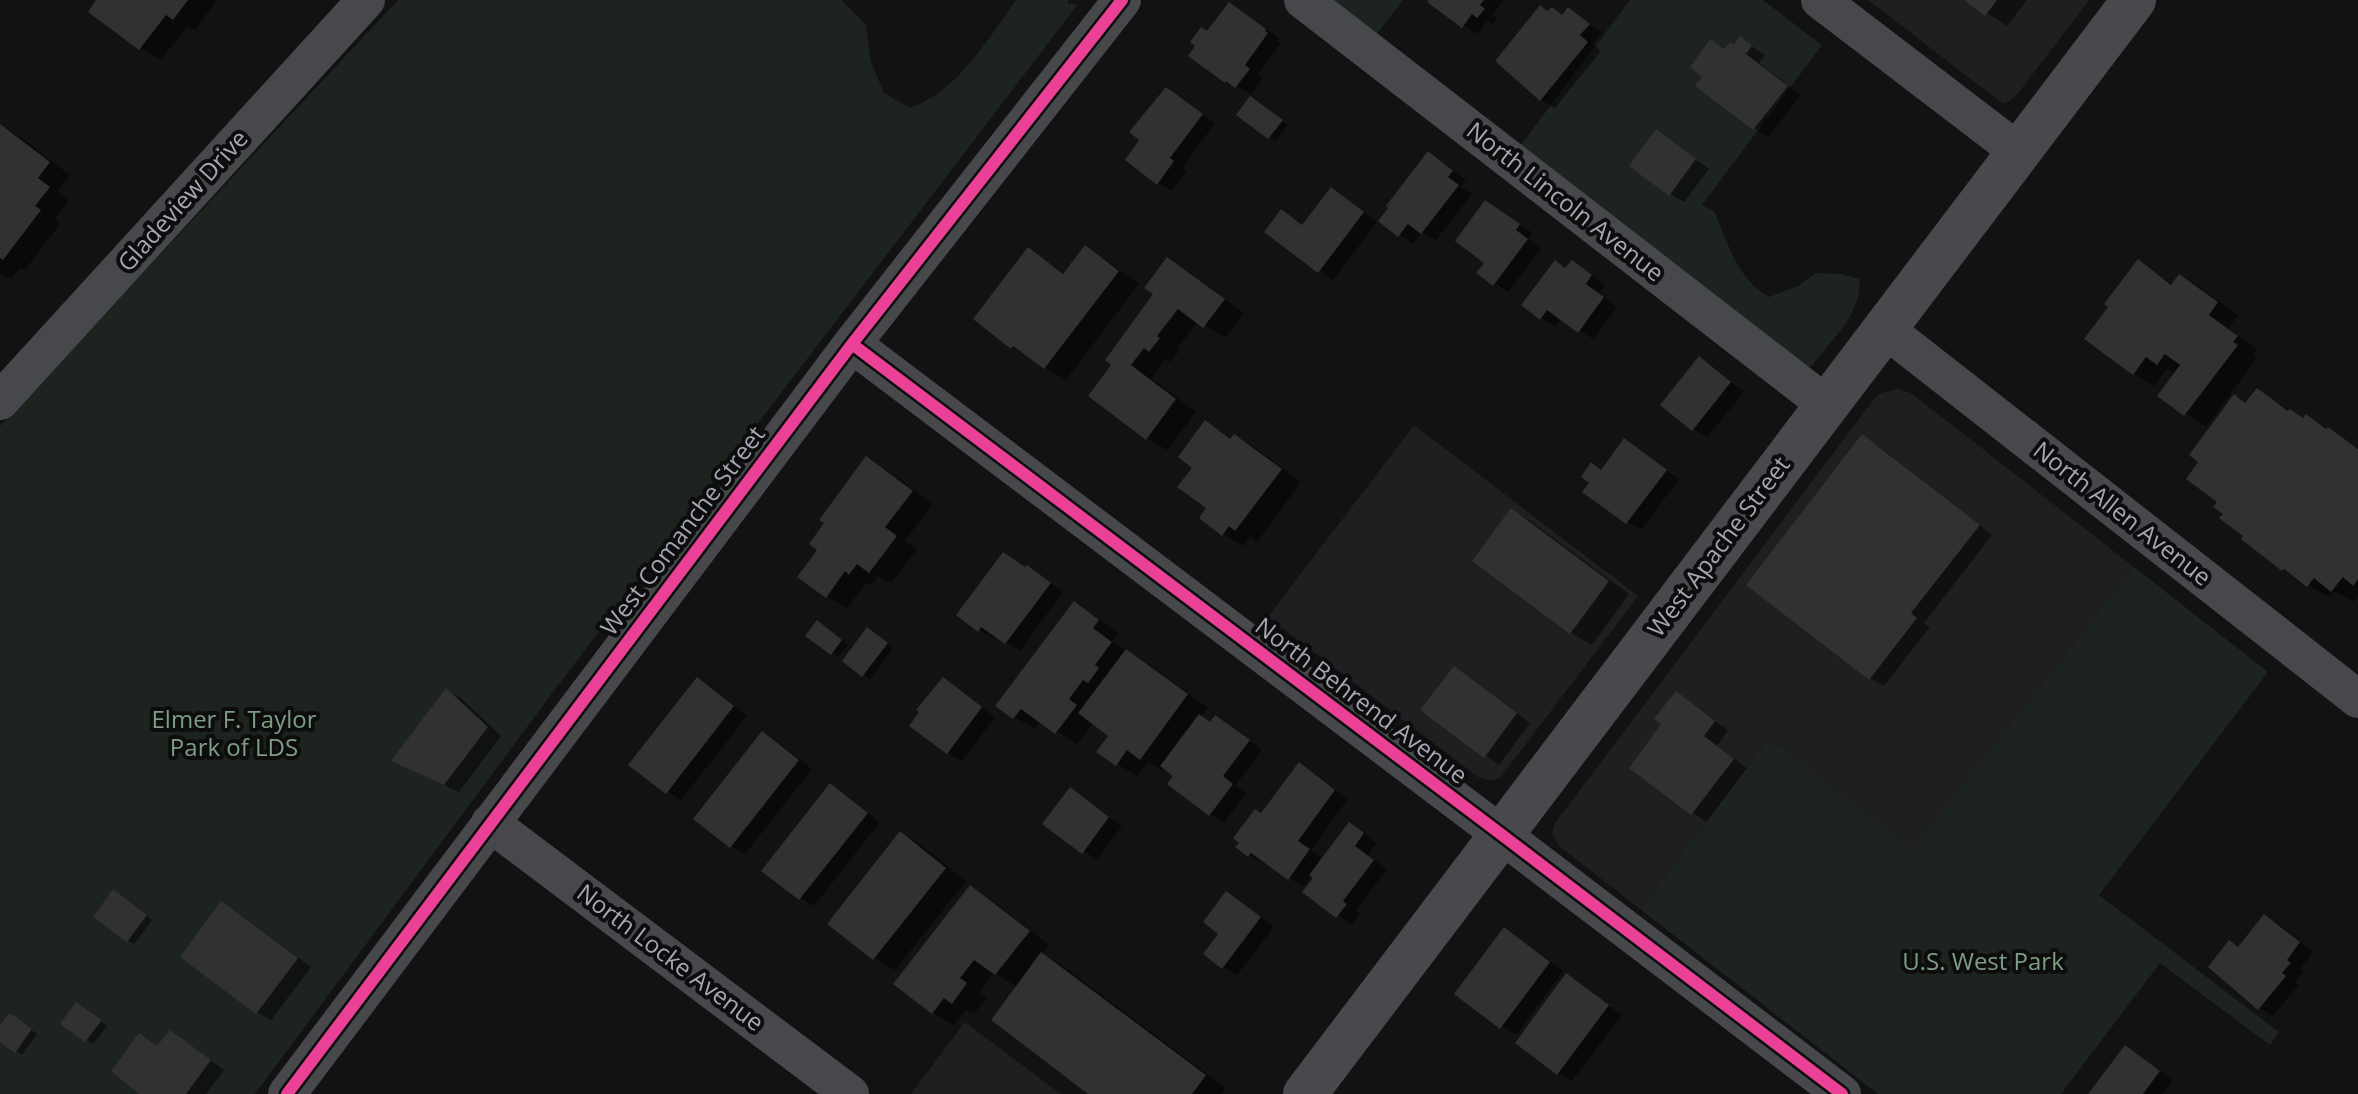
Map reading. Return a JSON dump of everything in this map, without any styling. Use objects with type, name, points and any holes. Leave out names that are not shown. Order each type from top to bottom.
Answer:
[{"type":"main road","name":"West Apache Street","points":[[1305,1094],[2134,0]]},
{"type":"street","name":"Gladeview Drive","points":[[0,401],[366,0]]},
{"type":"street","name":"West Comanche Street","points":[[287,1094],[852,344],[1122,0]]},
{"type":"street","name":"North Lincoln Avenue","points":[[1303,0],[1827,405]]},
{"type":"street","points":[[1820,0],[2019,152]]},
{"type":"street","name":"North Allen Avenue","points":[[1885,329],[2358,699]]},
{"type":"street","name":"North Behrend Avenue","points":[[852,344],[1842,1094]]},
{"type":"street","name":"North Locke Avenue","points":[[490,823],[850,1094]]},
{"type":"shaded area","points":[[1868,0],[2089,0],[2016,96],[2002,103]]},
{"type":"shaded area","points":[[1898,389],[1911,393],[2134,567],[1913,850],[1769,738],[1640,909],[1559,846],[1552,834],[1555,823],[1875,398],[1881,393]]},
{"type":"shaded area","points":[[1414,425],[1638,596],[1501,777],[1493,781],[1478,777],[1268,617]]},
{"type":"shaded area","points":[[965,1022],[1061,1094],[911,1094]]},
{"type":"green space","name":"Elmer F. Taylor Park of LDS","points":[[398,0],[842,0],[866,25],[871,62],[884,93],[910,108],[927,100],[957,77],[1016,0],[1068,0],[1068,4],[1078,4],[553,692],[255,1094],[0,1094],[0,426]]},
{"type":"green space","points":[[1333,0],[1403,0],[1377,34]]},
{"type":"green space","points":[[1630,0],[1763,0],[1822,45],[1702,205],[1714,211],[1741,270],[1769,297],[1798,286],[1816,273],[1842,274],[1859,279],[1859,291],[1851,315],[1812,366],[1807,367],[1520,146]]},
{"type":"green space","name":"U.S. West Park","points":[[2134,567],[2268,672],[2099,895],[2279,1032],[2270,1045],[2160,963],[2061,1094],[1878,1094],[1640,909],[1769,738],[1913,849]]},
{"type":"building","points":[[96,0],[188,0],[173,20],[166,15],[139,50],[88,12]]},
{"type":"building","points":[[1484,0],[1480,5],[1485,9],[1477,18],[1472,14],[1462,28],[1427,2]]},
{"type":"building","points":[[1964,0],[1997,0],[1985,16]]},
{"type":"building","points":[[1229,2],[1268,33],[1245,65],[1250,69],[1235,88],[1188,56],[1195,46],[1190,42],[1201,27],[1207,31]]},
{"type":"building","points":[[1540,5],[1547,11],[1552,7],[1562,15],[1568,7],[1590,24],[1580,35],[1588,42],[1540,101],[1495,61]]},
{"type":"building","points":[[1740,36],[1752,46],[1746,54],[1788,86],[1753,130],[1695,86],[1702,77],[1690,67],[1710,39],[1724,49],[1730,42],[1734,45]]},
{"type":"building","points":[[1166,87],[1203,114],[1170,158],[1174,161],[1157,185],[1125,160],[1139,140],[1129,132]]},
{"type":"building","points":[[1250,96],[1283,120],[1268,139],[1236,115]]},
{"type":"building","points":[[0,124],[50,162],[38,178],[50,187],[35,206],[41,210],[3,260],[0,258]]},
{"type":"building","points":[[1656,129],[1696,159],[1669,196],[1629,166]]},
{"type":"building","points":[[1428,151],[1453,171],[1448,177],[1459,185],[1421,234],[1408,224],[1398,237],[1378,221]]},
{"type":"building","points":[[1331,187],[1364,212],[1318,273],[1264,232],[1281,209],[1302,225]]},
{"type":"building","points":[[1485,200],[1520,224],[1516,230],[1528,239],[1493,286],[1476,273],[1484,263],[1455,241]]},
{"type":"building","points":[[1085,245],[1119,271],[1044,369],[1013,346],[1011,349],[973,319],[1028,247],[1063,274]]},
{"type":"building","points":[[1167,257],[1225,299],[1203,328],[1178,309],[1149,352],[1144,348],[1131,365],[1176,399],[1146,440],[1088,396],[1111,365],[1105,360],[1153,294],[1144,288]]},
{"type":"building","points":[[2138,259],[2171,285],[2179,274],[2218,302],[2209,315],[2238,336],[2233,342],[2238,345],[2184,416],[2157,396],[2180,365],[2165,354],[2157,365],[2146,357],[2133,375],[2084,339],[2108,307],[2104,304]]},
{"type":"building","points":[[1555,260],[1565,268],[1572,260],[1592,275],[1586,284],[1604,297],[1578,333],[1547,310],[1540,320],[1521,305]]},
{"type":"building","points":[[1699,356],[1731,382],[1692,431],[1660,405]]},
{"type":"building","points":[[2257,388],[2288,411],[2290,409],[2303,418],[2306,414],[2358,449],[2358,579],[2353,586],[2343,577],[2331,592],[2314,578],[2307,587],[2284,569],[2282,571],[2219,518],[2223,514],[2213,507],[2217,502],[2186,479],[2198,462],[2189,455],[2234,394],[2245,403]]},
{"type":"building","points":[[1205,420],[1230,439],[1234,434],[1282,469],[1235,531],[1229,526],[1222,536],[1199,518],[1206,508],[1177,487],[1192,468],[1178,457]]},
{"type":"building","points":[[1862,434],[1980,525],[1911,613],[1917,618],[1869,680],[1746,585]]},
{"type":"building","points":[[1624,438],[1667,470],[1626,524],[1582,492],[1589,483],[1581,477],[1591,462],[1601,470]]},
{"type":"building","points":[[866,456],[913,491],[885,527],[897,536],[869,573],[857,564],[849,575],[845,571],[826,598],[797,577],[817,550],[809,544],[824,523],[819,520]]},
{"type":"building","points":[[1511,508],[1609,581],[1570,634],[1472,561]]},
{"type":"building","points":[[1003,552],[1051,583],[1005,644],[981,627],[978,632],[956,615]]},
{"type":"building","points":[[1074,601],[1099,620],[1093,628],[1112,642],[1095,665],[1099,668],[1088,683],[1083,680],[1069,699],[1077,705],[1055,734],[1021,709],[1013,719],[995,706]]},
{"type":"building","points":[[817,620],[842,640],[831,655],[805,636]]},
{"type":"building","points":[[867,627],[888,643],[862,677],[842,661]]},
{"type":"building","points":[[1126,649],[1188,694],[1140,760],[1127,750],[1116,766],[1096,752],[1108,736],[1078,713]]},
{"type":"building","points":[[1454,666],[1517,713],[1484,758],[1420,710]]},
{"type":"building","points":[[697,677],[734,706],[666,794],[628,765]]},
{"type":"building","points":[[943,677],[982,707],[947,754],[909,726],[919,712],[916,710]]},
{"type":"building","points":[[446,688],[488,727],[444,785],[391,761]]},
{"type":"building","points":[[1676,691],[1715,721],[1704,736],[1734,759],[1691,815],[1629,768],[1661,724],[1654,719]]},
{"type":"building","points":[[1199,714],[1210,722],[1215,715],[1250,740],[1223,776],[1233,784],[1209,816],[1167,784],[1173,776],[1160,766]]},
{"type":"building","points":[[762,731],[799,760],[730,848],[693,819]]},
{"type":"building","points":[[1299,762],[1335,790],[1298,841],[1310,849],[1288,880],[1251,853],[1248,857],[1235,847],[1239,843],[1233,838],[1255,809],[1261,813]]},
{"type":"building","points":[[830,783],[868,813],[799,900],[761,871]]},
{"type":"building","points":[[1070,787],[1109,817],[1082,854],[1042,824]]},
{"type":"building","points":[[1349,822],[1364,833],[1355,846],[1374,860],[1343,901],[1347,904],[1336,918],[1302,892],[1313,878],[1309,875]]},
{"type":"building","points":[[900,831],[946,868],[873,960],[827,924]]},
{"type":"building","points":[[970,885],[1030,931],[995,975],[974,960],[960,978],[967,983],[952,1004],[944,998],[932,1014],[893,984]]},
{"type":"building","points":[[113,889],[147,915],[127,942],[93,917]]},
{"type":"building","points":[[1226,891],[1261,917],[1222,969],[1203,954],[1218,934],[1203,922]]},
{"type":"building","points":[[221,901],[298,958],[256,1014],[180,957]]},
{"type":"building","points":[[2264,914],[2300,942],[2287,960],[2291,963],[2282,973],[2286,976],[2258,1010],[2208,967],[2229,940],[2238,947]]},
{"type":"building","points":[[1504,927],[1550,962],[1500,1029],[1454,994]]},
{"type":"building","points":[[1041,952],[1206,1075],[1192,1094],[1088,1094],[991,1020]]},
{"type":"building","points":[[1566,973],[1609,1005],[1557,1075],[1515,1043]]},
{"type":"building","points":[[76,1002],[102,1020],[85,1042],[60,1024]]},
{"type":"building","points":[[10,1013],[32,1029],[15,1053],[0,1042],[0,1025]]},
{"type":"building","points":[[170,1030],[211,1060],[186,1094],[139,1094],[111,1071],[139,1033],[157,1046]]},
{"type":"building","points":[[2125,1045],[2160,1071],[2143,1094],[2088,1094]]},
{"type":"cycle path","points":[[287,1094],[852,344],[1122,0]]},
{"type":"cycle path","points":[[852,344],[1842,1094]]}]
